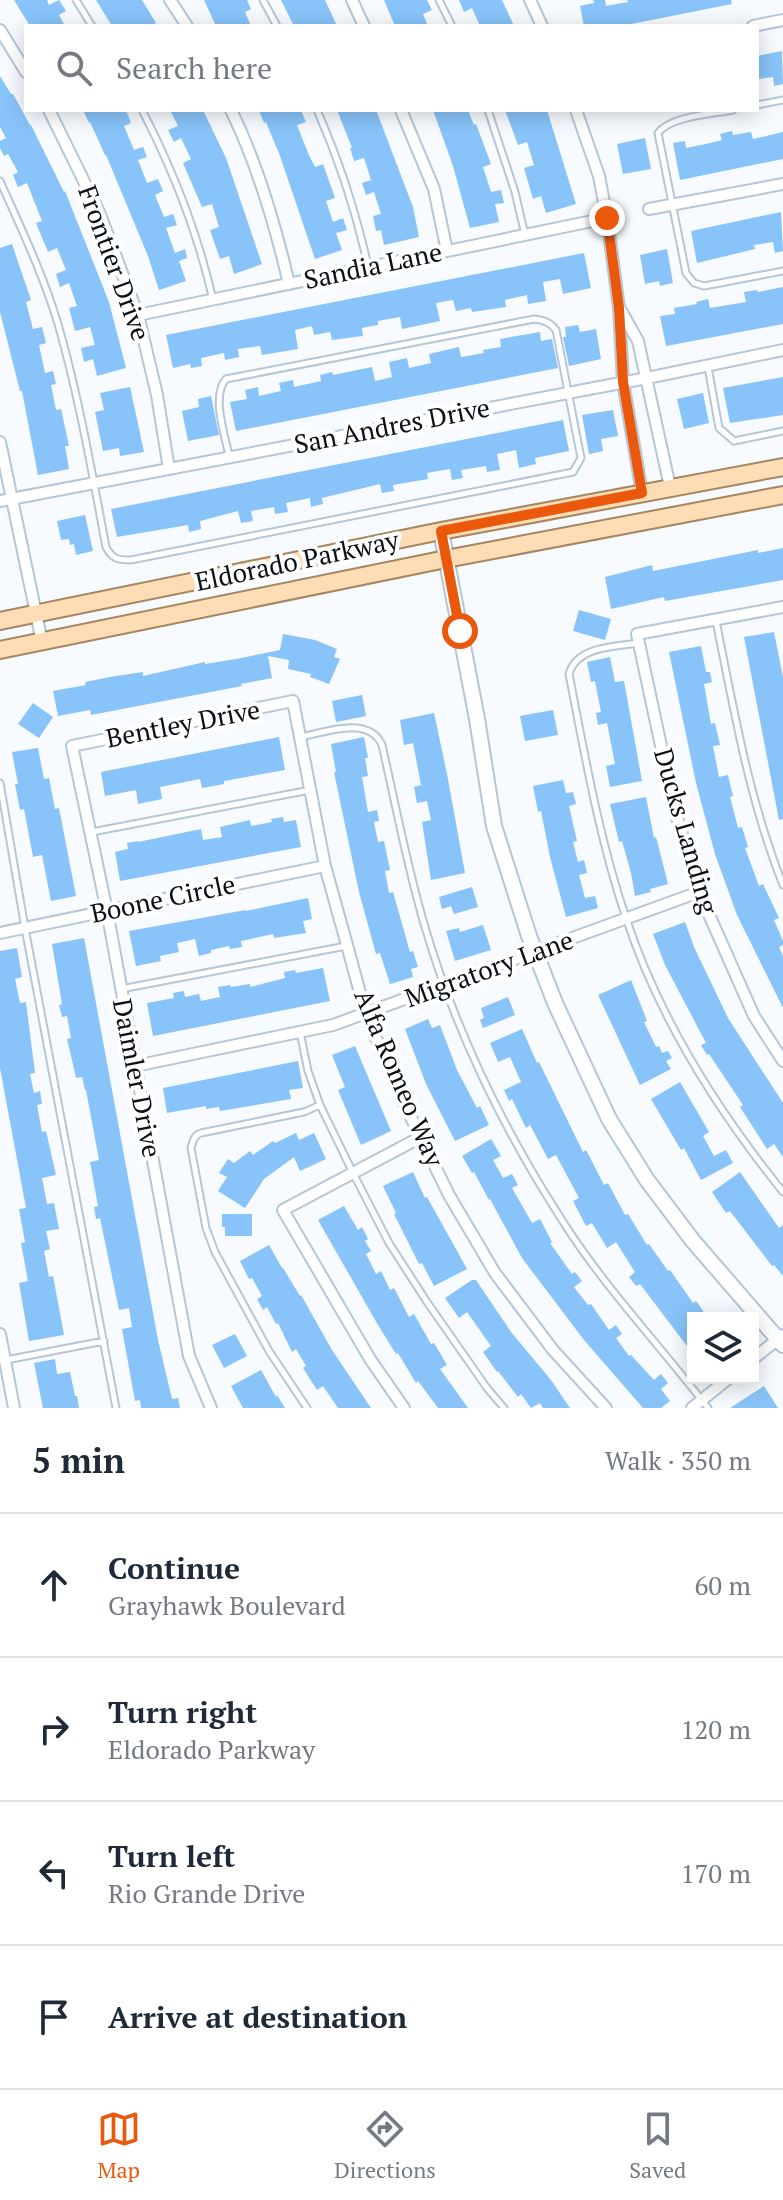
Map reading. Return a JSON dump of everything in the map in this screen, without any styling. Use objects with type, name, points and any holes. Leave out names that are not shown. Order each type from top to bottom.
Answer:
[{"type":"main road","name":"Eldorado Parkway","points":[[0,621],[441,531],[783,467]]},
{"type":"main road","name":"Eldorado Parkway","points":[[0,650],[446,559],[783,495]]},
{"type":"street","points":[[170,0],[186,24]]},
{"type":"street","points":[[352,0],[363,24]]},
{"type":"street","points":[[530,0],[541,24]]},
{"type":"street","points":[[759,25],[783,20]]},
{"type":"street","points":[[0,30],[24,69]]},
{"type":"street","name":"Frontier Drive","points":[[50,112],[99,212],[138,315],[157,395],[169,469]]},
{"type":"street","points":[[232,112],[244,136],[274,221],[289,284]]},
{"type":"street","points":[[402,112],[434,189],[447,251]]},
{"type":"street","points":[[577,112],[599,176],[607,218],[619,308],[623,382],[642,493]]},
{"type":"street","points":[[649,209],[783,184]]},
{"type":"street","name":"Sandia Lane","points":[[138,315],[607,218]]},
{"type":"street","points":[[619,308],[638,341],[670,487]]},
{"type":"street","name":"San Andres Drive","points":[[0,501],[783,350]]},
{"type":"street","points":[[0,442],[42,642]]},
{"type":"street","points":[[441,531],[494,826],[535,953],[578,1056],[609,1119],[647,1180],[693,1241],[781,1340],[759,1355]]},
{"type":"street","points":[[638,638],[783,607]]},
{"type":"street","name":"Ducks Landing","points":[[638,638],[675,811],[699,892],[754,1016],[780,1048],[783,1061]]},
{"type":"street","name":"Alfa Romeo Way","points":[[293,701],[325,866],[366,1015],[449,1195],[495,1273],[553,1350],[606,1408]]},
{"type":"street","name":"Bentley Drive","points":[[72,746],[293,701]]},
{"type":"street","name":"Daimler Drive","points":[[72,746],[107,911],[189,1356],[211,1408]]},
{"type":"street","name":"Boone Circle","points":[[0,933],[325,866]]},
{"type":"street","name":"Migratory Lane","points":[[135,1066],[333,1025],[366,1015],[699,892]]},
{"type":"street","points":[[404,1408],[370,1359],[283,1210],[421,1137]]},
{"type":"street","points":[[0,1334],[14,1408]]},
{"type":"street","points":[[692,1408],[705,1404],[723,1384]]},
{"type":"lane","points":[[76,0],[91,24]]},
{"type":"lane","points":[[263,0],[276,24]]},
{"type":"lane","points":[[439,0],[451,24]]},
{"type":"lane","points":[[759,105],[783,100]]},
{"type":"lane","points":[[143,112],[167,159],[206,270],[213,300]]},
{"type":"lane","points":[[318,112],[340,166],[369,267]]},
{"type":"lane","points":[[489,112],[515,192],[525,235]]},
{"type":"lane","points":[[722,112],[675,121],[663,126],[658,133],[686,273],[694,283],[704,286],[783,271]]},
{"type":"lane","points":[[0,181],[35,258],[57,322],[110,556],[123,560],[144,557],[573,472],[581,458],[556,330],[551,324],[534,319],[226,379],[220,385],[218,400],[229,457]]},
{"type":"lane","points":[[707,365],[719,428],[734,441],[783,431]]},
{"type":"lane","points":[[716,620],[749,780],[767,844],[783,885]]},
{"type":"lane","points":[[638,638],[586,653],[571,666],[569,674],[598,822],[626,919],[659,1001],[710,1093],[783,1192]]},
{"type":"lane","points":[[300,737],[365,728],[379,738],[425,928],[444,986],[490,1093],[517,1147],[560,1219],[642,1330],[705,1404]]},
{"type":"lane","points":[[0,783],[116,1408]]},
{"type":"lane","points":[[90,832],[311,790]]},
{"type":"lane","points":[[121,989],[347,945]]},
{"type":"lane","points":[[300,1032],[308,1071],[320,1105],[389,1243],[427,1302],[504,1408]]},
{"type":"lane","points":[[307,1408],[269,1351],[215,1252],[206,1228],[191,1148],[197,1134],[304,1112],[320,1105]]},
{"type":"lane","points":[[5,1360],[104,1341]]},
{"type":"building","points":[[14,0],[47,0],[49,5],[59,0],[66,11],[59,15],[64,24],[29,24]]},
{"type":"building","points":[[96,0],[142,0],[156,23],[154,24],[111,24]]},
{"type":"building","points":[[204,0],[247,0],[251,9],[245,12],[250,24],[215,24]]},
{"type":"building","points":[[281,0],[325,0],[336,24],[293,24]]},
{"type":"building","points":[[384,0],[427,0],[432,10],[423,14],[427,24],[394,24]]},
{"type":"building","points":[[459,0],[502,0],[513,24],[479,24],[472,8],[464,12]]},
{"type":"building","points":[[593,0],[605,0],[606,6],[627,0],[731,0],[732,4],[631,24],[584,24],[580,6],[594,3]]},
{"type":"building","points":[[782,51],[783,84],[774,86],[773,77],[759,79],[759,56]]},
{"type":"building","points":[[0,76],[31,125],[65,191],[109,302],[126,368],[97,376],[93,359],[84,362],[81,348],[95,345],[90,327],[75,331],[69,308],[77,306],[69,283],[60,287],[56,274],[66,270],[57,248],[48,252],[36,223],[42,221],[27,183],[18,187],[13,175],[18,172],[8,154],[4,156],[0,148],[0,141],[6,138],[0,127]]},
{"type":"building","points":[[84,112],[127,112],[131,123],[124,126],[134,150],[143,147],[147,157],[138,160],[147,183],[158,179],[163,191],[155,195],[164,217],[173,214],[177,225],[166,228],[175,253],[185,249],[187,258],[179,261],[186,281],[159,290],[106,155]]},
{"type":"building","points":[[171,112],[204,112],[226,158],[262,264],[234,274],[229,256],[220,259],[210,230],[219,227],[212,204],[202,207],[183,163],[191,159],[181,138],[174,142],[168,130],[178,126]]},
{"type":"building","points":[[260,112],[302,112],[306,122],[297,125],[315,167],[323,164],[335,198],[326,201],[333,222],[343,218],[347,230],[336,233],[342,250],[315,259],[280,156]]},
{"type":"building","points":[[338,112],[377,112],[413,207],[419,237],[384,245],[381,230],[376,231],[373,216],[381,214],[374,192],[366,195],[362,183],[371,180],[364,158],[354,161]]},
{"type":"building","points":[[434,112],[469,112],[476,124],[491,164],[483,167],[491,192],[501,190],[504,203],[495,204],[499,222],[470,228]]},
{"type":"building","points":[[506,112],[548,112],[576,204],[546,213],[541,196],[533,199],[524,168],[534,165],[527,142],[518,145]]},
{"type":"building","points":[[732,131],[733,135],[751,132],[753,139],[783,132],[783,159],[680,180],[673,143],[685,141],[686,148],[706,144],[722,140],[720,134]]},
{"type":"building","points":[[645,138],[651,169],[623,174],[617,144]]},
{"type":"building","points":[[781,212],[783,251],[775,253],[773,242],[697,263],[691,231]]},
{"type":"building","points":[[12,244],[31,300],[26,302],[33,329],[42,327],[46,343],[39,345],[45,373],[53,371],[56,384],[51,385],[56,410],[61,409],[69,446],[65,446],[69,469],[38,475],[22,391],[0,312],[0,248]]},
{"type":"building","points":[[667,249],[673,283],[660,286],[659,281],[645,284],[640,255]]},
{"type":"building","points":[[584,253],[591,288],[563,294],[560,279],[543,282],[546,301],[528,304],[527,295],[505,300],[506,307],[472,312],[471,308],[456,311],[453,300],[436,303],[440,321],[402,329],[400,317],[362,328],[363,336],[332,340],[330,332],[314,335],[312,326],[295,330],[298,349],[262,355],[260,346],[238,349],[239,357],[225,360],[224,353],[201,358],[202,366],[191,368],[190,364],[173,368],[166,335]]},
{"type":"building","points":[[783,287],[783,324],[666,346],[660,316],[675,314],[674,308],[708,299],[710,308],[746,302],[744,292]]},
{"type":"building","points":[[578,325],[580,332],[596,329],[601,359],[569,366],[563,337],[566,337],[565,327]]},
{"type":"building","points":[[540,332],[541,341],[552,339],[558,368],[236,431],[230,402],[247,399],[245,390],[258,387],[259,396],[281,391],[279,383],[293,380],[294,387],[321,381],[320,375],[372,367],[375,381],[392,377],[389,362],[407,358],[409,368],[431,363],[429,354],[459,347],[461,357],[484,353],[483,350],[501,347],[500,339]]},
{"type":"building","points":[[783,377],[783,415],[730,423],[723,388]]},
{"type":"building","points":[[130,387],[144,452],[120,456],[119,448],[103,451],[95,412],[104,410],[100,393]]},
{"type":"building","points":[[703,393],[709,423],[684,429],[677,399]]},
{"type":"building","points":[[211,396],[219,435],[188,441],[182,411],[199,407],[198,399]]},
{"type":"building","points":[[613,410],[618,436],[601,439],[603,451],[589,454],[582,415]]},
{"type":"building","points":[[563,420],[569,451],[535,458],[536,464],[519,468],[516,450],[497,454],[500,470],[487,472],[486,466],[461,470],[463,478],[452,480],[450,469],[427,473],[428,479],[393,485],[394,491],[382,493],[380,484],[322,498],[323,504],[311,507],[310,498],[286,503],[288,512],[275,514],[274,507],[251,511],[253,521],[241,523],[238,511],[200,521],[201,529],[189,532],[188,525],[117,537],[111,509]]},
{"type":"building","points":[[85,515],[93,551],[76,555],[74,544],[70,545],[69,539],[61,540],[57,521]]},
{"type":"building","points":[[783,548],[783,580],[665,601],[664,597],[611,609],[605,577],[652,565],[653,571]]},
{"type":"building","points":[[579,610],[611,619],[605,640],[573,631]]},
{"type":"building","points":[[774,632],[783,677],[783,819],[779,820],[744,637]]},
{"type":"building","points":[[283,634],[315,640],[337,649],[334,657],[340,659],[329,684],[310,677],[311,674],[288,669],[289,660],[268,656],[272,678],[91,715],[90,710],[58,716],[53,691],[110,677],[143,672],[143,676],[280,650]]},
{"type":"building","points":[[701,646],[706,672],[710,672],[712,682],[704,684],[711,724],[715,723],[720,745],[713,746],[719,777],[728,775],[738,828],[742,827],[748,847],[745,848],[759,886],[763,884],[779,918],[774,920],[783,941],[779,947],[783,956],[783,1008],[737,915],[715,854],[696,783],[669,652]]},
{"type":"building","points":[[610,657],[615,682],[624,681],[642,781],[610,787],[606,766],[615,764],[607,723],[598,725],[596,713],[601,712],[595,681],[591,682],[587,662]]},
{"type":"building","points":[[362,695],[366,716],[336,722],[332,701]]},
{"type":"building","points":[[33,703],[53,717],[39,738],[18,724]]},
{"type":"building","points":[[553,710],[558,735],[525,741],[520,716]]},
{"type":"building","points":[[434,713],[465,873],[431,880],[422,822],[431,820],[427,801],[417,803],[414,787],[421,785],[413,743],[404,745],[400,720]]},
{"type":"building","points":[[279,737],[285,770],[202,788],[200,779],[160,787],[162,799],[138,804],[136,790],[105,796],[101,772]]},
{"type":"building","points":[[364,737],[368,776],[362,777],[368,812],[377,810],[379,821],[374,822],[378,842],[384,841],[390,870],[385,871],[389,893],[393,892],[410,952],[413,951],[418,967],[411,969],[413,977],[390,984],[380,953],[376,954],[359,892],[331,744]]},
{"type":"building","points":[[38,748],[44,779],[49,778],[55,809],[59,808],[76,896],[51,901],[42,855],[33,857],[24,809],[20,810],[12,752]]},
{"type":"building","points":[[563,780],[566,793],[573,792],[576,804],[569,806],[578,862],[584,860],[587,873],[579,875],[585,898],[595,896],[598,908],[566,917],[533,786]]},
{"type":"building","points":[[646,797],[668,884],[635,896],[610,804]]},
{"type":"building","points":[[283,817],[284,822],[296,820],[301,847],[120,881],[115,852],[128,849],[127,843],[201,829],[203,840],[222,837],[220,827],[250,820],[251,826]]},
{"type":"building","points":[[472,887],[478,907],[454,914],[451,906],[442,909],[439,897]]},
{"type":"building","points":[[308,898],[312,919],[303,921],[306,933],[274,938],[273,934],[241,941],[242,947],[230,949],[229,946],[199,956],[195,939],[177,943],[179,952],[160,956],[161,961],[136,966],[129,931]]},
{"type":"building","points":[[685,922],[728,1018],[783,1103],[783,1157],[774,1144],[767,1149],[740,1107],[743,1105],[707,1055],[701,1045],[706,1043],[665,965],[653,934]]},
{"type":"building","points":[[483,925],[491,950],[455,961],[446,931],[459,928],[460,932]]},
{"type":"building","points":[[84,938],[158,1340],[172,1399],[178,1398],[180,1408],[141,1408],[140,1400],[135,1401],[122,1329],[132,1327],[129,1308],[119,1310],[100,1218],[96,1219],[94,1207],[98,1206],[90,1162],[99,1160],[86,1090],[82,1077],[76,1078],[67,1039],[71,1038],[67,1016],[62,1017],[59,1005],[62,1004],[52,944]]},
{"type":"building","points":[[17,948],[22,977],[15,979],[20,1003],[26,1002],[35,1073],[30,1074],[34,1093],[40,1091],[42,1104],[37,1105],[42,1132],[46,1131],[56,1175],[42,1178],[47,1204],[54,1203],[59,1229],[46,1231],[50,1249],[44,1251],[49,1277],[53,1276],[64,1335],[29,1341],[19,1283],[28,1281],[19,1209],[26,1208],[0,1068],[0,951]]},
{"type":"building","points":[[323,968],[330,1001],[153,1036],[147,1003],[174,998],[173,993],[184,991],[185,997],[199,994],[201,1001],[220,997],[218,987],[250,984],[250,987],[285,978],[284,972]]},
{"type":"building","points":[[631,980],[647,1021],[644,1022],[656,1047],[659,1046],[662,1053],[668,1051],[672,1058],[666,1061],[671,1069],[640,1085],[598,995]]},
{"type":"building","points":[[508,997],[515,1015],[483,1028],[481,1008]]},
{"type":"building","points":[[428,1019],[432,1028],[440,1025],[457,1070],[489,1125],[455,1141],[426,1084],[405,1029]]},
{"type":"building","points":[[522,1029],[583,1152],[586,1150],[604,1185],[608,1183],[625,1215],[628,1214],[647,1245],[704,1312],[687,1312],[687,1346],[640,1284],[636,1286],[629,1277],[635,1272],[616,1242],[607,1248],[592,1223],[586,1226],[573,1201],[579,1198],[556,1155],[548,1159],[530,1125],[526,1128],[512,1099],[509,1101],[504,1090],[521,1082],[510,1057],[498,1062],[490,1043]]},
{"type":"building","points":[[355,1046],[391,1131],[361,1145],[338,1090],[345,1087],[332,1055]]},
{"type":"building","points":[[298,1061],[303,1088],[289,1090],[291,1099],[220,1111],[219,1107],[206,1109],[206,1106],[167,1113],[163,1088]]},
{"type":"building","points":[[680,1082],[709,1132],[703,1136],[714,1156],[726,1150],[733,1163],[701,1180],[651,1099]]},
{"type":"building","points":[[296,1133],[299,1140],[314,1133],[326,1159],[300,1171],[294,1157],[264,1179],[245,1208],[218,1191],[227,1177],[219,1173],[228,1159],[234,1163],[250,1151],[253,1155],[273,1141],[275,1143]]},
{"type":"building","points":[[491,1139],[501,1156],[493,1160],[503,1178],[512,1174],[518,1185],[512,1188],[532,1223],[540,1219],[550,1243],[572,1274],[575,1272],[582,1281],[574,1287],[588,1305],[591,1304],[609,1330],[616,1325],[622,1334],[616,1338],[629,1356],[654,1380],[661,1374],[668,1383],[661,1389],[670,1401],[661,1408],[643,1408],[584,1340],[522,1258],[462,1156]]},
{"type":"building","points":[[413,1172],[467,1269],[434,1286],[422,1263],[419,1264],[383,1186]]},
{"type":"building","points":[[740,1172],[779,1228],[783,1225],[783,1276],[730,1211],[726,1213],[712,1192]]},
{"type":"building","points":[[344,1206],[358,1230],[362,1227],[368,1239],[365,1241],[371,1251],[366,1254],[376,1274],[381,1271],[409,1317],[414,1314],[431,1344],[434,1343],[447,1365],[440,1369],[468,1408],[438,1408],[418,1381],[416,1383],[378,1325],[318,1220]]},
{"type":"building","points":[[222,1214],[252,1214],[252,1236],[225,1236]]},
{"type":"building","points":[[269,1245],[371,1408],[338,1408],[323,1386],[317,1390],[303,1368],[306,1366],[296,1349],[292,1352],[267,1307],[263,1310],[257,1299],[262,1296],[240,1261]]},
{"type":"building","points":[[476,1280],[511,1332],[570,1408],[543,1408],[540,1403],[531,1408],[497,1372],[483,1352],[491,1346],[467,1312],[459,1318],[445,1298]]},
{"type":"building","points":[[235,1334],[247,1356],[224,1368],[212,1345]]},
{"type":"building","points":[[55,1359],[57,1374],[70,1372],[79,1408],[43,1408],[34,1363]]},
{"type":"building","points":[[261,1370],[285,1408],[243,1408],[231,1386]]},
{"type":"building","points":[[764,1386],[778,1408],[730,1408]]},
{"type":"route","points":[[460,631],[441,531],[642,493],[623,382],[619,308],[607,218]]}]
